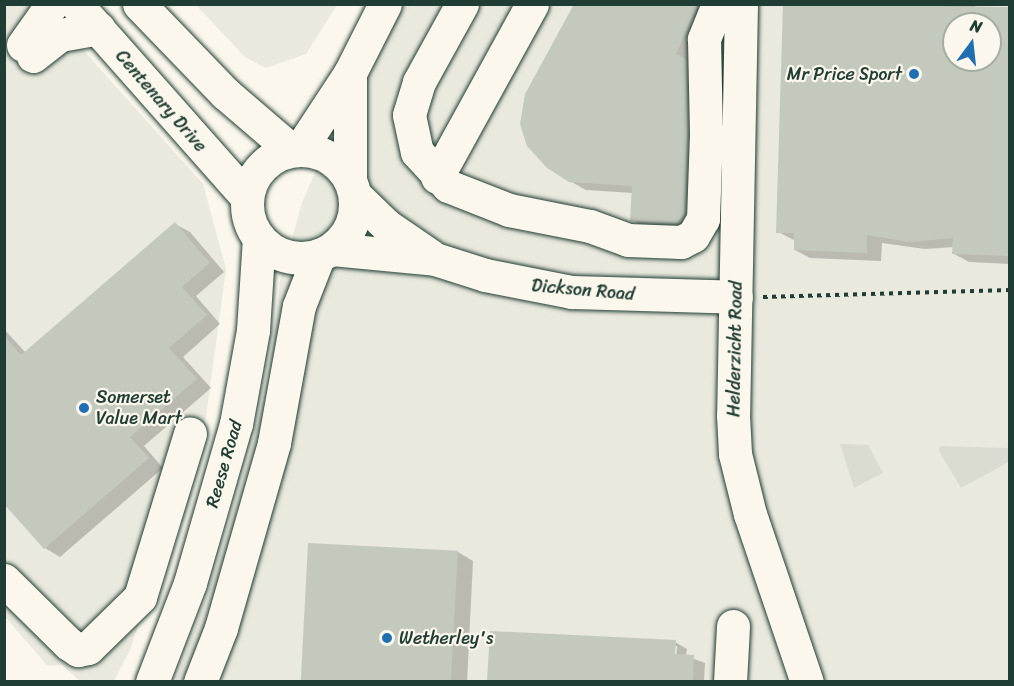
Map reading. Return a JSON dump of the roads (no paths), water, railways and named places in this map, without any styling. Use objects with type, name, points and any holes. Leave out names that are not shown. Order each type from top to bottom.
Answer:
[{"type":"street","points":[[52,4],[28,51],[60,35],[98,28]]},
{"type":"street","name":"Centenary Drive","points":[[76,4],[247,197]]},
{"type":"street","points":[[139,4],[226,94],[295,150],[329,157],[352,187]]},
{"type":"street","points":[[325,252],[286,256],[259,238],[248,215],[247,197],[253,179],[265,163],[295,150],[350,73],[385,4]]},
{"type":"street","points":[[462,4],[419,82],[409,115],[417,152],[437,177],[469,196],[509,210],[590,226],[640,243],[681,242],[693,236],[703,219],[706,134],[704,39],[718,4]]},
{"type":"street","points":[[437,177],[532,4]]},
{"type":"street","name":"Helderzicht Road","points":[[741,4],[741,160],[736,297],[735,454],[750,514],[807,681]]},
{"type":"street","points":[[200,681],[221,628],[274,443],[299,306],[325,252],[352,225],[350,73]]},
{"type":"street","points":[[706,134],[741,160]]},
{"type":"street","name":"Dickson Road","points":[[352,187],[387,226],[435,259]]},
{"type":"street","name":"Reese Road","points":[[152,681],[190,583],[236,424],[253,330],[259,238]]},
{"type":"street","name":"Dickson Road","points":[[325,252],[435,259],[485,275],[572,292],[736,297]]},
{"type":"street","points":[[4,580],[69,644],[78,650],[88,648],[140,597],[190,433]]},
{"type":"street","points":[[730,681],[733,626]]},
{"type":"place","name":"Mr Price Sport","points":[[914,74]]},
{"type":"place","name":"Somerset Value Mart","points":[[84,408]]},
{"type":"place","name":"Wetherley's","points":[[387,638]]}]
